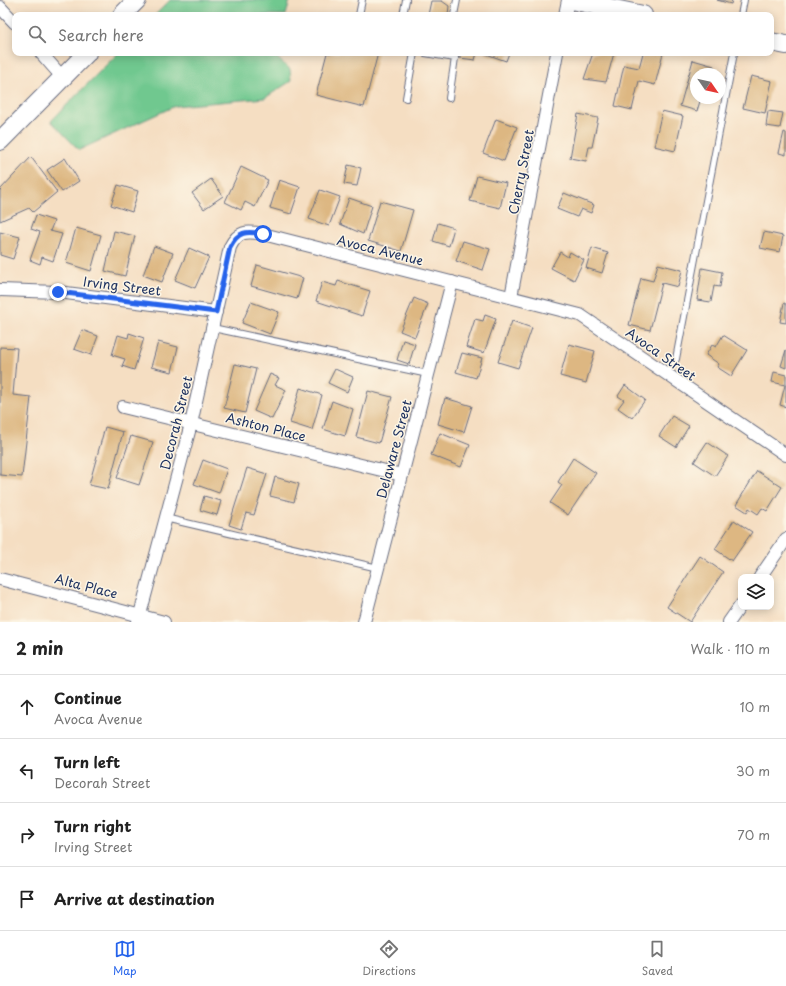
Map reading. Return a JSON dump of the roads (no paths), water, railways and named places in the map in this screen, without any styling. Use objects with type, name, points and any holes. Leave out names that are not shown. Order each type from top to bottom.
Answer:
[{"type":"main road","points":[[125,12],[137,0]]},
{"type":"main road","points":[[571,0],[629,12]]},
{"type":"main road","points":[[774,43],[786,45]]},
{"type":"main road","points":[[0,141],[84,56]]},
{"type":"street","points":[[566,12],[568,0]]},
{"type":"street","points":[[0,6],[12,20]]},
{"type":"street","points":[[44,56],[63,78]]},
{"type":"street","name":"Cherry Street","points":[[512,296],[557,56]]},
{"type":"street","name":"Avoca Avenue","points":[[242,233],[252,232],[263,234],[512,296]]},
{"type":"street","name":"Decorah Street","points":[[139,618],[191,424],[230,247],[234,239],[242,233]]},
{"type":"street","name":"Delaware Street","points":[[364,622],[452,282]]},
{"type":"street","name":"Irving Street","points":[[0,290],[58,292],[216,312]]},
{"type":"street","name":"Avoca Street","points":[[512,296],[580,315],[665,375],[786,455]]},
{"type":"street","name":"Ashton Place","points":[[123,407],[402,475]]},
{"type":"street","points":[[762,574],[786,540]]},
{"type":"street","name":"Alta Place","points":[[0,578],[139,618],[164,622]]},
{"type":"street","points":[[729,622],[738,609]]},
{"type":"lane","points":[[360,12],[362,0]]},
{"type":"lane","points":[[404,12],[406,0]]},
{"type":"lane","points":[[455,12],[457,0]]},
{"type":"lane","points":[[742,12],[744,0]]},
{"type":"lane","points":[[406,98],[413,56]]},
{"type":"lane","points":[[449,98],[454,58],[450,56]]},
{"type":"lane","points":[[665,375],[676,359],[733,56]]},
{"type":"lane","points":[[213,328],[428,374]]},
{"type":"lane","points":[[165,518],[378,568]]}]
